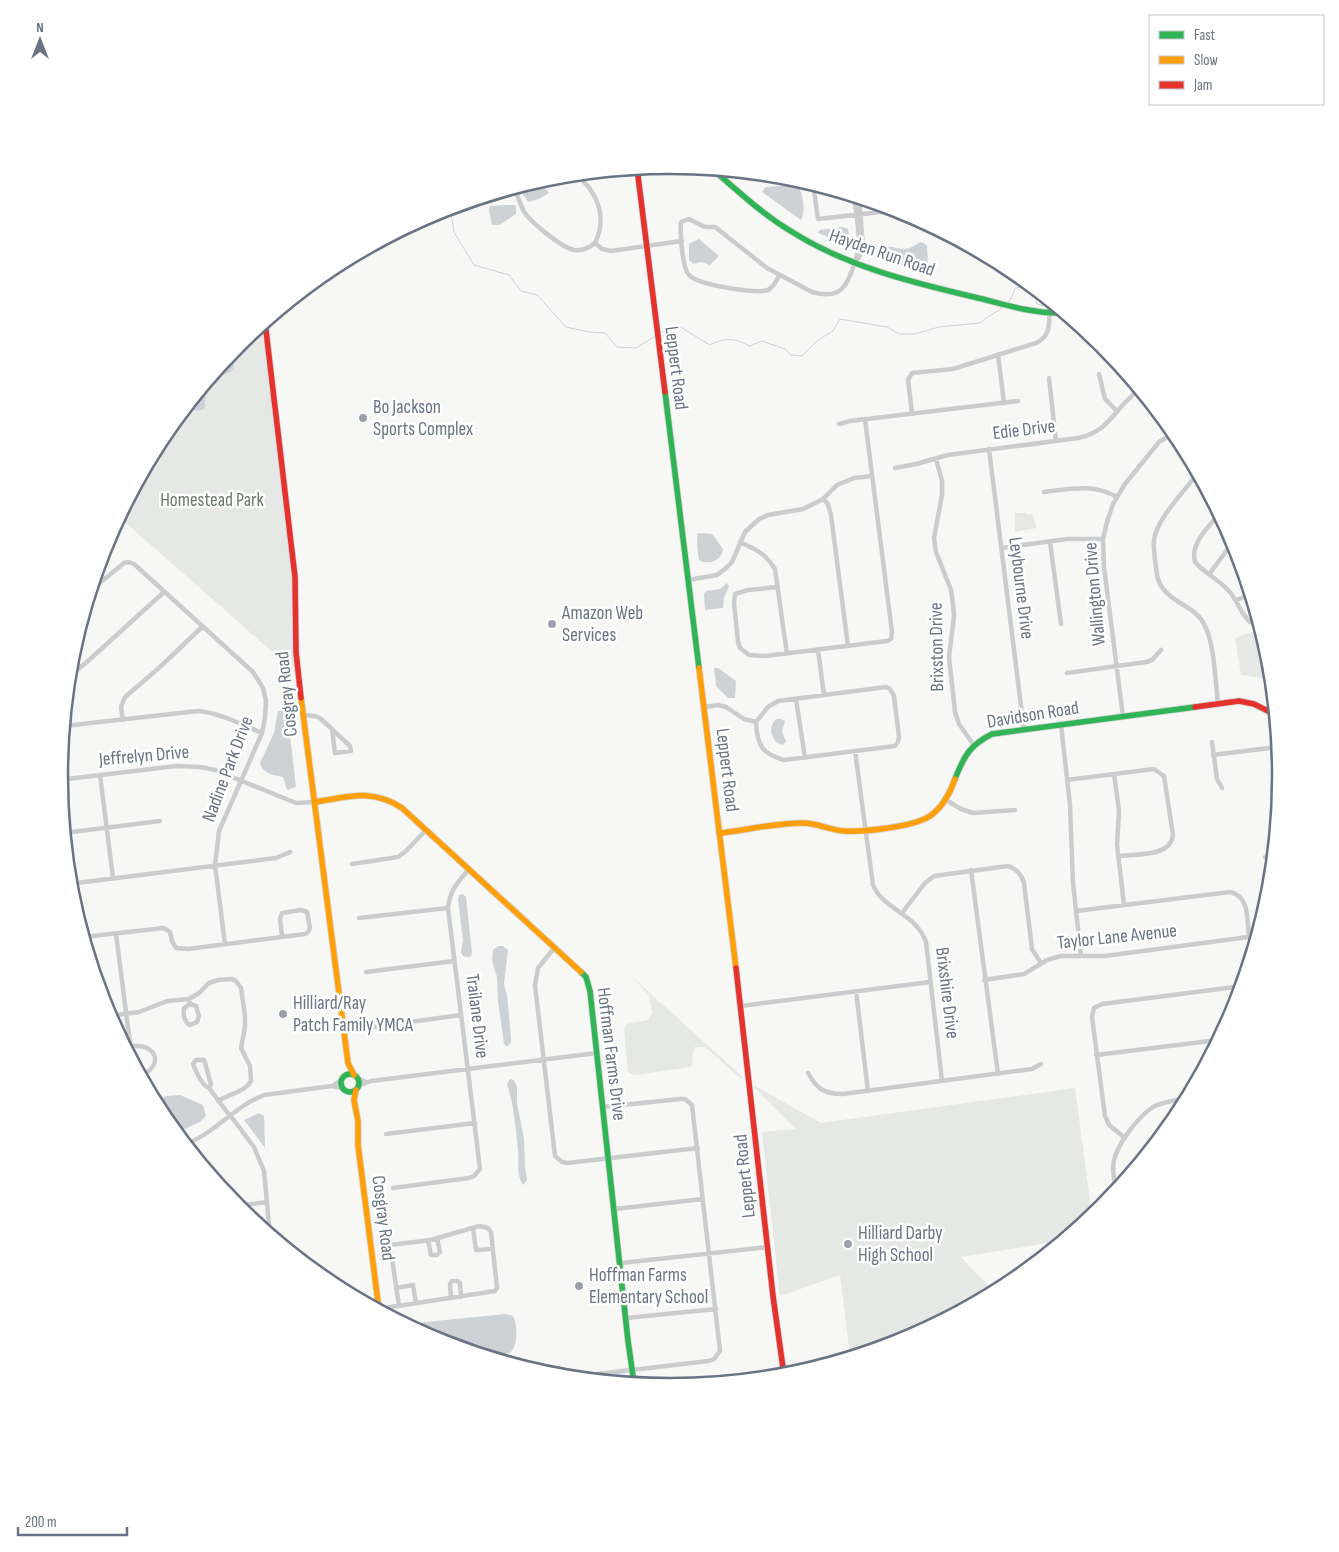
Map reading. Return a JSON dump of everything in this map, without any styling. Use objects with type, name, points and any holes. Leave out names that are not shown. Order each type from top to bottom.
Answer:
[{"type":"main road","name":"Leppert Road","points":[[638,175],[741,1006],[783,1367]]},
{"type":"main road","name":"Hayden Run Road","points":[[720,176],[787,229],[816,246],[918,283],[1034,312],[1054,313]]},
{"type":"main road","name":"Cosgray Road","points":[[266,330],[295,577],[296,652],[303,715],[348,1063],[355,1076]]},
{"type":"main road","name":"Davidson Road","points":[[719,833],[802,823],[844,831],[918,822],[930,816],[946,800],[961,762],[973,744],[992,734],[1239,701],[1249,702],[1267,710]]},
{"type":"main road","name":"Hoffman Farms Drive","points":[[315,802],[364,796],[381,797],[402,808],[586,977],[590,991],[633,1377]]},
{"type":"main road","name":"Cosgray Road","points":[[343,1078],[348,1063]]},
{"type":"main road","points":[[349,1074],[355,1076],[357,1088],[352,1092],[344,1090],[343,1078],[349,1074]]},
{"type":"main road","name":"Cosgray Road","points":[[357,1088],[354,1102],[359,1125],[357,1130]]},
{"type":"main road","name":"Cosgray Road","points":[[344,1090],[349,1095],[357,1130],[378,1302]]},
{"type":"street","points":[[517,194],[523,210],[533,222],[570,249],[585,249],[596,243],[601,224],[597,200],[592,190],[583,181]]},
{"type":"street","points":[[814,192],[818,219],[880,212]]},
{"type":"street","points":[[856,204],[859,215]]},
{"type":"street","points":[[780,275],[768,290],[720,287],[701,282],[689,276],[686,271],[681,222],[691,219],[705,227],[715,227],[767,268],[812,292],[832,294],[846,287],[856,262],[861,255],[863,246],[859,205]]},
{"type":"street","points":[[596,243],[602,249],[611,251],[682,241]]},
{"type":"street","points":[[912,413],[908,380],[912,373],[953,369],[1042,340],[1048,332],[1049,313]]},
{"type":"street","points":[[998,354],[1004,403]]},
{"type":"street","points":[[1100,374],[1105,399],[1117,411]]},
{"type":"street","points":[[1048,378],[1056,441]]},
{"type":"street","name":"Edie Drive","points":[[896,468],[948,455],[1056,441],[1092,434],[1105,426],[1134,394]]},
{"type":"street","points":[[840,424],[865,419],[1018,401]]},
{"type":"street","points":[[778,587],[748,590],[735,594],[734,603],[738,642],[740,648],[748,655],[787,654],[887,641],[891,638],[892,632],[865,419]]},
{"type":"street","name":"Wallington Drive","points":[[1123,717],[1104,567],[1103,539],[1107,522],[1117,497],[1159,442],[1167,437]]},
{"type":"street","name":"Leybourne Drive","points":[[989,449],[1024,730]]},
{"type":"street","name":"Brixston Drive","points":[[936,458],[942,481],[942,495],[934,538],[936,552],[953,604],[954,616],[949,657],[955,712],[959,724],[973,744]]},
{"type":"street","points":[[688,580],[717,575],[725,569],[732,562],[740,542],[749,528],[759,519],[768,515],[794,512],[815,504],[837,485],[845,481],[872,476]]},
{"type":"street","points":[[1193,479],[1158,527],[1154,540],[1154,554],[1157,578],[1162,589],[1170,597],[1194,611],[1208,631],[1218,704]]},
{"type":"street","points":[[1044,492],[1084,487],[1103,490],[1117,497]]},
{"type":"street","points":[[823,499],[828,504],[831,516],[848,646]]},
{"type":"street","points":[[1214,521],[1197,543],[1194,550],[1195,562],[1228,590],[1246,618],[1251,622]]},
{"type":"street","points":[[1001,548],[1081,538],[1103,539]]},
{"type":"street","points":[[740,542],[762,552],[775,570],[787,654]]},
{"type":"street","points":[[1050,542],[1060,624]]},
{"type":"street","points":[[1210,573],[1227,550]]},
{"type":"street","name":"Nadine Park Drive","points":[[98,584],[124,563],[134,564],[253,672],[263,688],[266,701],[262,732],[219,831],[215,865],[225,944]]},
{"type":"street","points":[[77,670],[164,592]]},
{"type":"street","points":[[1236,600],[1244,597]]},
{"type":"street","points":[[123,720],[121,707],[125,697],[202,627]]},
{"type":"street","points":[[818,650],[824,695]]},
{"type":"street","points":[[1067,673],[1152,660],[1161,650]]},
{"type":"street","points":[[881,688],[890,689],[894,696],[898,742],[891,747],[784,760],[773,758],[764,752],[759,743],[756,722],[768,706],[778,701],[824,695],[881,688]]},
{"type":"street","points":[[796,698],[805,758]]},
{"type":"street","points":[[704,707],[718,705],[726,707],[744,719],[756,722]]},
{"type":"street","points":[[70,725],[191,711],[205,712],[226,718],[262,732]]},
{"type":"street","points":[[303,715],[315,716],[332,729],[350,746],[351,751],[335,753],[332,729]]},
{"type":"street","points":[[1061,725],[1067,780],[1073,883],[1081,956]]},
{"type":"street","points":[[1212,742],[1216,779],[1222,788]]},
{"type":"street","points":[[1213,755],[1271,748]]},
{"type":"street","name":"Brixshire Drive","points":[[855,751],[874,889],[884,900],[914,922],[923,933],[926,942],[942,1081]]},
{"type":"street","name":"Jeffrelyn Drive","points":[[68,779],[189,766],[215,770],[296,803],[315,802]]},
{"type":"street","points":[[1067,780],[1154,769],[1162,773],[1166,780],[1173,834],[1172,842],[1164,850],[1118,856]]},
{"type":"street","points":[[1114,774],[1118,810],[1118,856],[1124,905]]},
{"type":"street","points":[[100,775],[113,878]]},
{"type":"street","points":[[946,800],[961,810],[973,813],[1014,810]]},
{"type":"street","points":[[71,832],[160,821]]},
{"type":"street","points":[[352,864],[398,857],[426,830]]},
{"type":"street","points":[[77,883],[276,858],[290,852]]},
{"type":"street","points":[[902,913],[925,883],[934,876],[1001,866],[1014,868],[1021,874],[1024,883],[1032,949],[1040,963]]},
{"type":"street","name":"Trailane Drive","points":[[393,1188],[469,1178],[478,1173],[480,1164],[448,908],[449,896],[456,883],[469,869]]},
{"type":"street","points":[[971,870],[984,980],[998,1074]]},
{"type":"street","points":[[1076,911],[1230,892],[1237,893],[1245,903],[1249,937]]},
{"type":"street","points":[[359,918],[448,908]]},
{"type":"street","points":[[89,936],[162,928],[167,929],[176,948],[181,949],[225,944],[282,936],[308,932],[310,928],[307,912],[301,910],[282,913],[280,919],[282,936]]},
{"type":"street","points":[[116,934],[129,1041]]},
{"type":"street","name":"Taylor Lane Avenue","points":[[984,980],[1024,974],[1040,963],[1053,958],[1106,956],[1249,937]]},
{"type":"street","points":[[555,947],[538,968],[535,977],[554,1152],[558,1160],[567,1163],[698,1148]]},
{"type":"street","points":[[366,972],[454,961]]},
{"type":"street","points":[[117,1015],[139,1012],[167,1001],[189,1002],[196,1006],[199,1016],[197,1022],[190,1025],[186,1023],[184,1012],[184,1008],[189,1002],[209,983],[218,980],[232,979],[236,981],[241,988],[245,1027],[241,1048],[250,1066],[251,1081],[243,1090],[218,1101]]},
{"type":"street","points":[[741,1006],[930,982]]},
{"type":"street","points":[[1125,1138],[1110,1125],[1105,1116],[1092,1017],[1094,1008],[1102,1004],[1233,987]]},
{"type":"street","points":[[856,991],[868,1091]]},
{"type":"street","points":[[373,1027],[461,1015]]},
{"type":"street","points":[[1096,1055],[1209,1041]]},
{"type":"street","points":[[132,1046],[147,1048],[153,1054],[154,1066],[146,1073]]},
{"type":"street","points":[[357,1088],[366,1082],[597,1053]]},
{"type":"street","points":[[209,1088],[211,1084],[205,1062],[204,1060],[196,1060],[193,1063],[194,1067],[206,1087],[209,1088],[254,1147],[264,1171],[269,1225]]},
{"type":"street","points":[[808,1073],[815,1085],[824,1092],[843,1094],[1032,1069],[1041,1064]]},
{"type":"street","points":[[355,1076],[366,1082]]},
{"type":"street","points":[[332,1086],[343,1078]]},
{"type":"street","points":[[191,1141],[205,1134],[250,1101],[264,1096],[332,1086],[344,1090]]},
{"type":"street","points":[[597,1374],[709,1361],[718,1355],[720,1347],[694,1110],[690,1102],[680,1099],[603,1107]]},
{"type":"street","points":[[1115,1180],[1114,1162],[1118,1149],[1125,1138],[1141,1118],[1153,1108],[1176,1100]]},
{"type":"street","points":[[386,1134],[475,1122]]},
{"type":"street","points":[[615,1209],[703,1199]]},
{"type":"street","points":[[247,1205],[267,1202]]},
{"type":"street","points":[[388,1308],[496,1291],[491,1232],[488,1228],[483,1226],[428,1240],[390,1245],[398,1306]]},
{"type":"street","points":[[473,1228],[476,1250],[493,1248]]},
{"type":"street","points":[[428,1240],[431,1255],[437,1255],[440,1252],[437,1238]]},
{"type":"street","points":[[621,1263],[768,1247]]},
{"type":"street","points":[[451,1298],[450,1284],[452,1281],[458,1280],[462,1297]]},
{"type":"street","points":[[396,1288],[413,1285],[416,1303]]},
{"type":"street","points":[[626,1318],[716,1308]]},
{"type":"green space","name":"Homestead Park","points":[[266,330],[295,577],[296,657],[293,670],[124,522],[148,475],[192,410],[217,379]]},
{"type":"green space","points":[[1015,513],[1033,514],[1036,528],[1015,532]]},
{"type":"green space","points":[[1254,631],[1263,678],[1241,675],[1235,638]]},
{"type":"green space","points":[[631,976],[744,1078],[740,1078],[705,1047],[695,1047],[691,1067],[634,1075],[628,1072],[624,1029],[627,1024],[648,1020],[652,1013],[649,995]]},
{"type":"green space","points":[[750,1083],[821,1123],[1075,1088],[1091,1206],[1049,1243],[961,1257],[988,1286],[936,1316],[900,1332],[849,1350],[840,1275],[780,1296],[762,1132],[796,1129]]},
{"type":"shaded area","points":[[785,186],[800,189],[804,208],[801,220],[762,192],[766,187]]},
{"type":"shaded area","points":[[544,188],[549,193],[539,199],[528,202],[523,194]]},
{"type":"shaded area","points":[[515,205],[516,214],[499,225],[492,225],[490,206]]},
{"type":"shaded area","points":[[842,227],[848,229],[849,234],[848,241],[843,243],[818,233],[820,230]]},
{"type":"shaded area","points":[[699,239],[718,255],[710,265],[701,262],[693,264],[689,260],[689,244]]},
{"type":"shaded area","points":[[920,242],[927,246],[928,265],[925,270],[904,268],[885,260],[877,251],[883,247],[907,249]]},
{"type":"shaded area","points":[[234,360],[233,369],[231,372],[221,375]]},
{"type":"shaded area","points":[[204,395],[205,406],[203,410],[192,411]]},
{"type":"shaded area","points":[[698,533],[712,534],[723,549],[718,559],[711,562],[699,560]]},
{"type":"shaded area","points":[[727,583],[729,586],[724,598],[723,608],[705,610],[704,594],[706,591],[720,589]]},
{"type":"shaded area","points":[[714,668],[718,668],[736,681],[735,698],[728,698],[716,686]]},
{"type":"shaded area","points":[[278,711],[286,713],[296,787],[287,790],[283,777],[266,772],[260,763],[274,733]]},
{"type":"shaded area","points":[[776,719],[785,721],[782,732],[786,741],[783,745],[776,742],[772,736],[771,728]]},
{"type":"shaded area","points":[[463,894],[466,897],[472,953],[468,957],[463,956],[461,952],[463,940],[458,899],[459,895]]},
{"type":"shaded area","points":[[498,946],[503,946],[508,950],[504,984],[507,995],[511,1042],[507,1047],[504,1044],[497,977],[492,961],[493,950]]},
{"type":"shaded area","points":[[510,1079],[514,1080],[517,1087],[517,1103],[524,1139],[527,1180],[523,1185],[519,1173],[515,1125],[507,1084]]},
{"type":"shaded area","points":[[180,1095],[203,1105],[206,1116],[200,1122],[183,1130],[162,1099],[166,1096]]},
{"type":"shaded area","points":[[259,1113],[264,1116],[265,1148],[244,1120]]},
{"type":"shaded area","points":[[506,1314],[513,1316],[515,1320],[515,1346],[510,1353],[504,1354],[476,1346],[418,1323]]},
{"type":"waterway","points":[[451,215],[454,232],[474,265],[509,275],[521,291],[537,295],[566,327],[605,333],[617,347],[636,348],[654,337]]},
{"type":"waterway","points":[[1008,302],[1015,288],[1021,287]]},
{"type":"waterway","points":[[1036,298],[1037,304],[1045,306]]},
{"type":"waterway","points":[[660,333],[677,325],[710,345],[725,340],[735,340],[750,346],[762,341],[785,349],[791,355],[802,356],[818,340],[833,331],[840,319],[887,327],[899,334],[915,334],[939,327],[979,323],[1002,308]]},
{"type":"traffic: fast","points":[[720,176],[749,201],[779,223],[810,243],[833,254],[902,279],[1029,310],[1054,313]]},
{"type":"traffic: fast","points":[[665,392],[699,668]]},
{"type":"traffic: fast","points":[[955,779],[961,764],[973,747],[992,734],[1195,707]]},
{"type":"traffic: fast","points":[[581,972],[586,977],[590,991],[633,1377]]},
{"type":"traffic: fast","points":[[350,1074],[356,1077],[359,1083],[356,1089],[350,1092],[344,1089],[341,1083],[344,1077],[350,1074]]},
{"type":"traffic: slow","points":[[699,668],[736,968]]},
{"type":"traffic: slow","points":[[301,698],[348,1063],[354,1075]]},
{"type":"traffic: slow","points":[[719,833],[792,823],[808,823],[844,831],[876,830],[901,826],[922,820],[935,812],[946,799],[955,779]]},
{"type":"traffic: slow","points":[[315,802],[349,796],[370,796],[391,802],[402,808],[581,972]]},
{"type":"traffic: slow","points":[[356,1090],[354,1100],[358,1121],[358,1145],[378,1302]]},
{"type":"traffic: jam","points":[[638,175],[665,392]]},
{"type":"traffic: jam","points":[[266,330],[295,577],[296,652],[301,698]]},
{"type":"traffic: jam","points":[[1195,707],[1239,701],[1254,704],[1267,711]]},
{"type":"traffic: jam","points":[[736,968],[773,1296],[783,1367]]},
{"type":"place","name":"Bo Jackson Sports Complex","points":[[363,418]]},
{"type":"place","name":"Amazon Web Services","points":[[552,624]]},
{"type":"place","name":"Hilliard/Ray Patch Family YMCA","points":[[283,1014]]},
{"type":"place","name":"Hilliard Darby High School","points":[[848,1244]]},
{"type":"place","name":"Hoffman Farms Elementary School","points":[[579,1286]]}]
